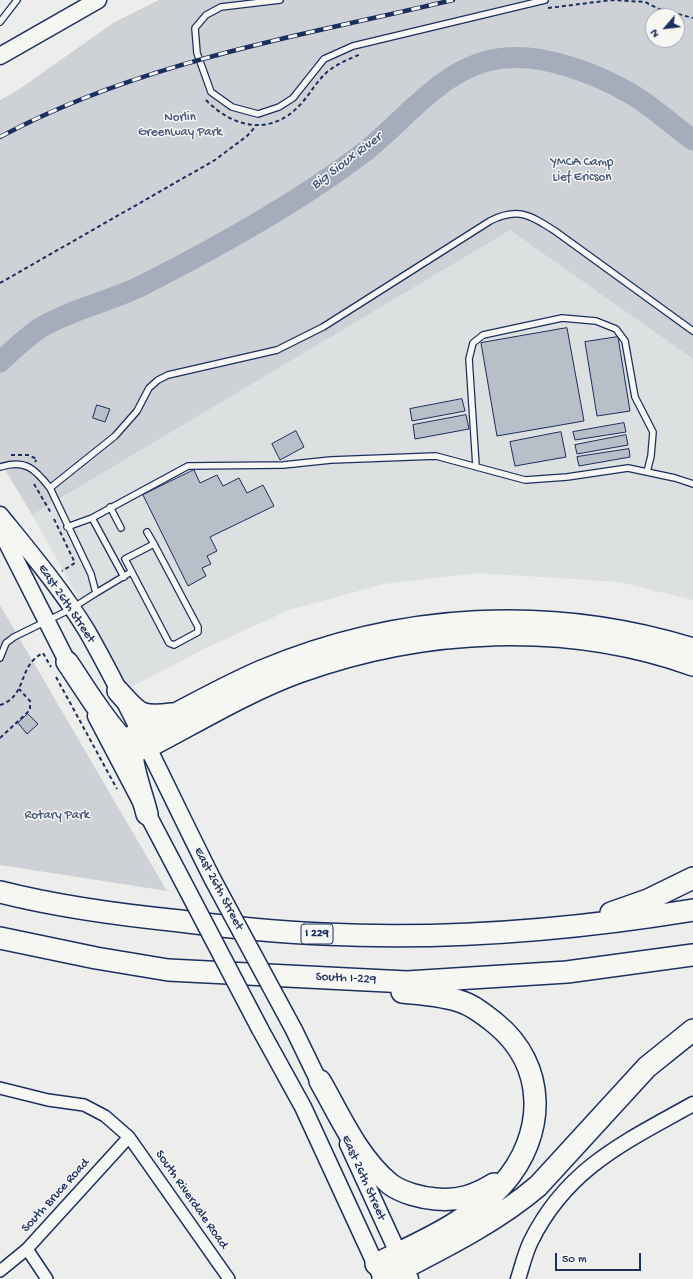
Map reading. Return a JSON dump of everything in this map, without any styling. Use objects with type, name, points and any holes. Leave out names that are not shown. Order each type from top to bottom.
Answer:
[{"type":"highway","points":[[140,742],[184,710],[262,671],[316,651],[383,633],[454,622],[483,620],[560,622],[636,634],[693,649]]},
{"type":"highway","points":[[67,662],[117,734],[140,742],[298,672],[360,653],[432,640],[501,634],[575,638],[643,650],[693,665]]},
{"type":"highway","points":[[118,691],[140,714],[164,715],[184,710]]},
{"type":"highway","points":[[140,742],[147,814]]},
{"type":"highway","points":[[516,931],[572,922],[618,911],[662,894],[693,878]]},
{"type":"highway","name":"I 229","points":[[0,892],[118,914],[230,927],[315,934],[398,935],[516,931],[572,927],[693,910]]},
{"type":"highway","name":"South I-229","points":[[0,938],[96,958],[168,970],[407,982],[462,980],[567,972],[693,955]]},
{"type":"highway","points":[[306,977],[462,1002],[476,1009],[500,1027],[511,1038],[523,1056],[531,1075],[535,1090],[535,1122],[526,1152],[518,1165],[504,1184],[476,1210],[462,1219],[404,1267]]},
{"type":"highway","points":[[380,1274],[404,1267],[495,1219],[517,1203],[538,1186],[647,1067],[693,1030]]},
{"type":"highway","points":[[320,1081],[366,1159],[391,1185],[400,1190],[428,1198],[461,1199],[474,1196],[518,1165]]},
{"type":"main road","points":[[0,56],[82,4],[98,0]]},
{"type":"main road","name":"East 26th Street","points":[[0,515],[50,577],[86,631],[118,691],[140,742],[320,1081],[404,1267]]},
{"type":"main road","name":"East 26th Street","points":[[0,529],[67,662],[303,1107],[380,1274]]},
{"type":"street","name":"South Riverdale Road","points":[[0,1088],[48,1100],[84,1105],[106,1116],[130,1137],[229,1279]]},
{"type":"street","points":[[518,1279],[530,1242],[549,1210],[569,1186],[593,1163],[621,1144],[693,1104]]},
{"type":"street","name":"South Bruce Road","points":[[0,1271],[27,1249],[130,1137]]},
{"type":"street","points":[[27,1249],[47,1279]]},
{"type":"lane","points":[[0,22],[17,0]]},
{"type":"lane","points":[[280,0],[221,7],[206,15],[195,28],[197,53],[211,92],[232,107],[258,114],[280,107],[293,98],[324,59],[353,46],[545,0]]},
{"type":"lane","points":[[50,488],[115,436],[137,411],[149,388],[158,380],[168,375],[277,350],[291,344],[322,327],[490,221],[504,214],[519,212],[545,224],[693,331]]},
{"type":"lane","points":[[476,466],[469,359],[473,343],[483,336],[562,318],[596,321],[616,329],[625,341],[635,397],[653,432],[651,456],[647,472]]},
{"type":"lane","points":[[67,527],[92,518],[188,466],[283,465],[331,460],[436,456],[525,480],[567,477],[628,468],[675,478],[693,484]]},
{"type":"lane","points":[[0,467],[12,463],[31,468],[38,472],[50,488],[67,527],[91,574],[96,593]]},
{"type":"lane","points":[[110,507],[121,528]]},
{"type":"lane","points":[[92,518],[124,576]]},
{"type":"lane","points":[[147,532],[154,544],[198,627],[198,632],[174,645],[169,643],[125,559],[154,544]]},
{"type":"lane","points":[[0,658],[6,643],[14,637],[71,609],[131,572]]},
{"type":"path","points":[[546,9],[612,0],[646,2],[660,9],[693,18]]},
{"type":"path","points":[[0,283],[215,160],[247,136],[256,126],[279,121],[299,106],[326,72],[338,64],[363,53]]},
{"type":"path","points":[[9,456],[28,455],[37,459],[26,476],[32,480],[54,518],[55,523],[75,563],[62,571]]},
{"type":"path","points":[[0,706],[13,697],[19,689],[29,664],[34,657],[43,653],[90,742],[121,795]]},
{"type":"path","points":[[0,738],[30,710],[30,701],[19,689]]},
{"type":"shaded area","points":[[510,229],[693,359],[693,600],[619,582],[477,573],[384,584],[289,610],[206,648],[129,688],[32,515]]},
{"type":"green space","points":[[159,0],[693,0],[693,359],[510,230],[32,515],[0,461],[0,100],[18,90],[113,23]]},
{"type":"green space","name":"Rotary Park","points":[[0,605],[167,891],[0,865]]},
{"type":"building","points":[[567,328],[584,421],[497,436],[481,343]]},
{"type":"building","points":[[618,337],[630,411],[597,416],[585,342]]},
{"type":"building","points":[[462,399],[465,411],[412,421],[410,409]]},
{"type":"building","points":[[97,405],[110,409],[105,422],[93,418]]},
{"type":"building","points":[[466,415],[469,429],[415,439],[413,425]]},
{"type":"building","points":[[624,423],[626,432],[575,440],[573,432]]},
{"type":"building","points":[[296,431],[304,447],[280,460],[272,444]]},
{"type":"building","points":[[561,432],[566,457],[515,466],[510,442]]},
{"type":"building","points":[[626,435],[628,445],[577,454],[575,445]]},
{"type":"building","points":[[629,449],[630,457],[579,466],[577,457]]},
{"type":"building","points":[[194,470],[200,483],[217,475],[223,486],[239,478],[247,493],[263,485],[274,506],[210,537],[217,551],[207,556],[211,564],[202,568],[206,576],[188,586],[143,495]]},
{"type":"building","points":[[28,714],[38,724],[27,734],[18,723]]},
{"type":"waterway","name":"Big Sioux River","points":[[0,362],[24,340],[52,321],[141,286],[227,241],[311,190],[363,153],[411,109],[445,81],[464,70],[483,62],[505,58],[520,58],[536,59],[568,66],[600,78],[637,97],[693,140]]},
{"type":"railway","points":[[0,137],[53,111],[108,89],[164,70],[279,39],[453,0]]},
{"type":"park label","name":"Norlin Greenway Park","points":[[180,126]]},
{"type":"park label","name":"YMCA Camp Lief Ericson","points":[[582,170]]}]
